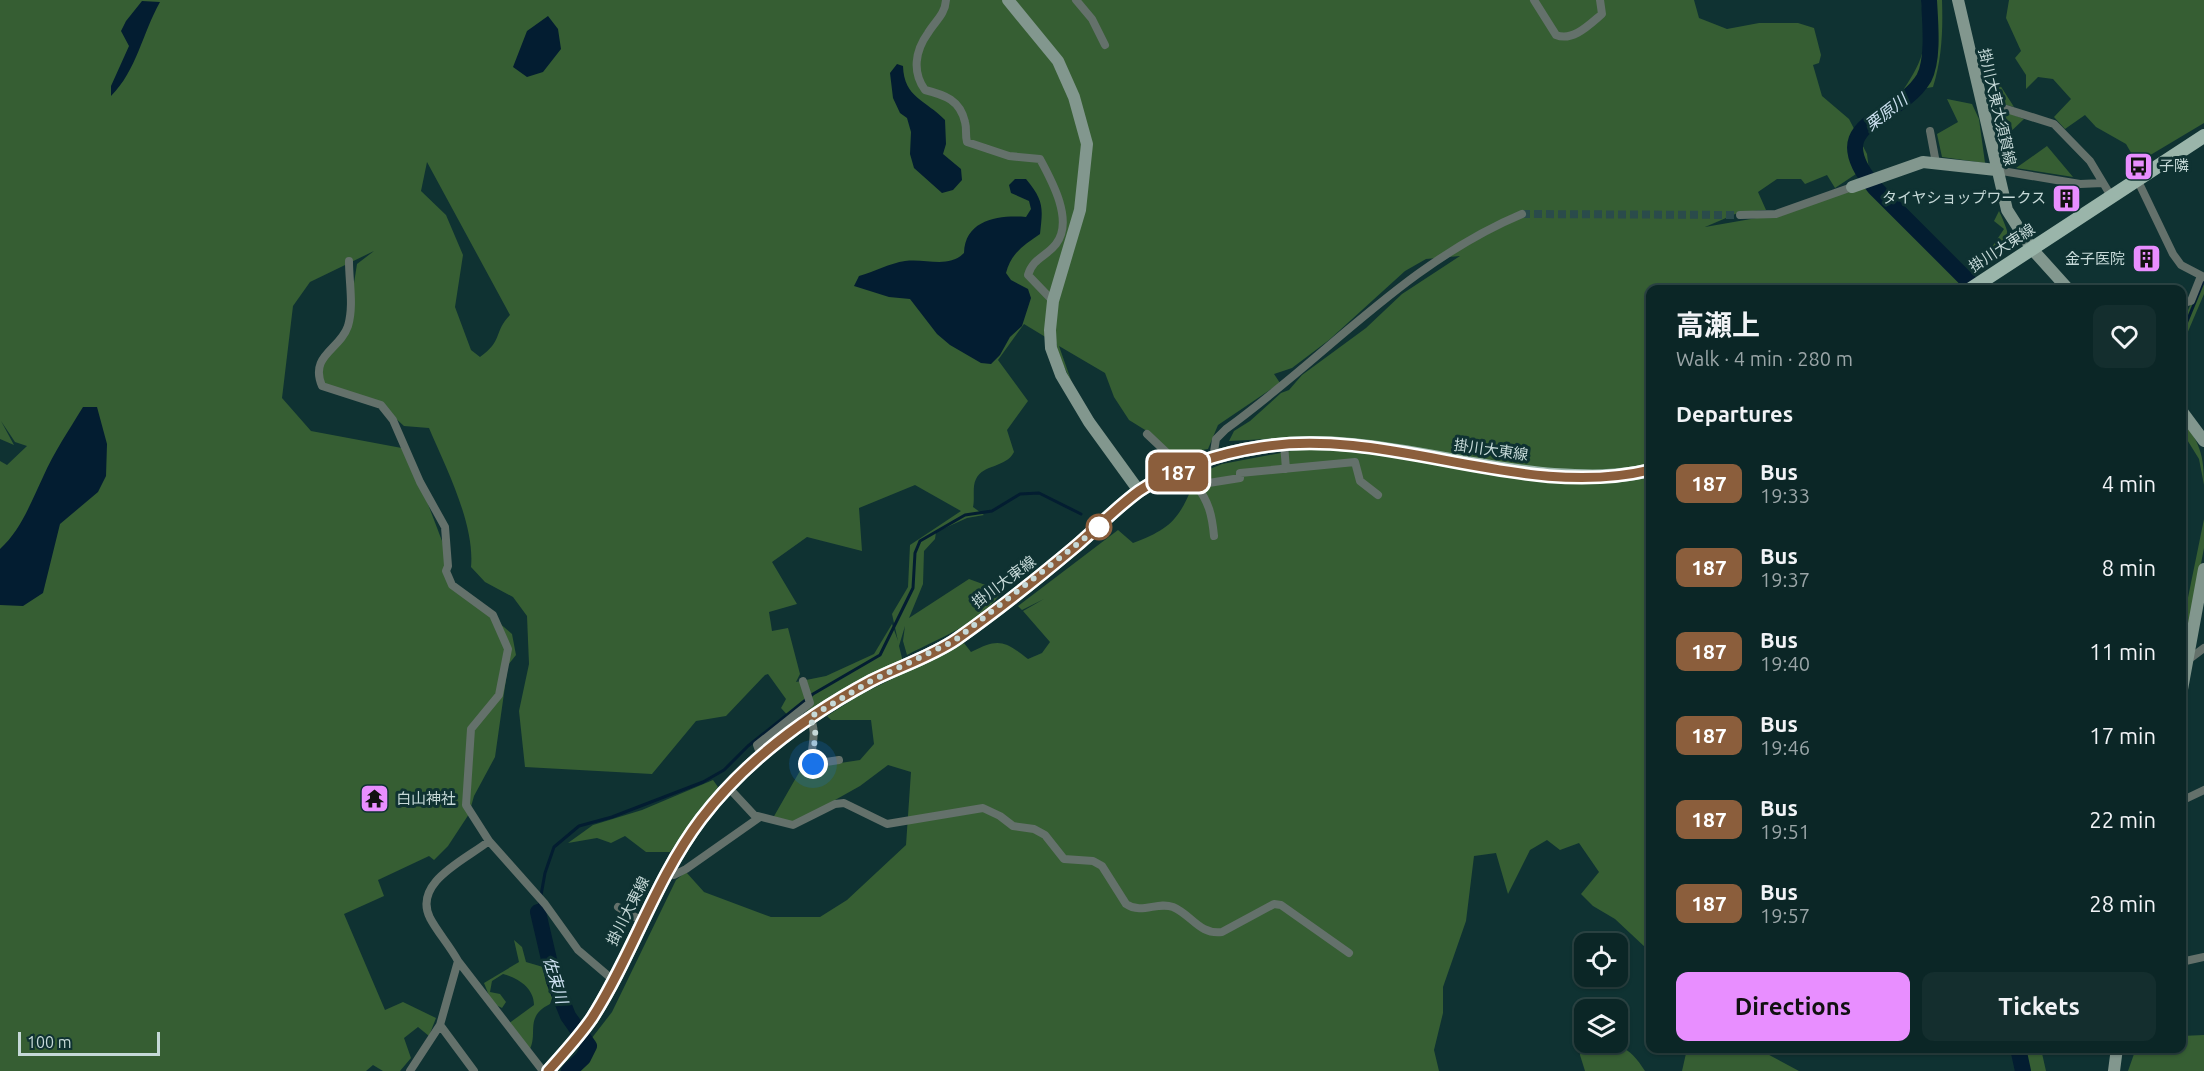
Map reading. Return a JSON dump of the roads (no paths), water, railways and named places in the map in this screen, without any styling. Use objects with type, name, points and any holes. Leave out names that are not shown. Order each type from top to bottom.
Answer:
[{"type":"main road","name":"掛川大東線","points":[[1977,285],[2204,136]]},
{"type":"main road","name":"掛川大東線","points":[[548,1071],[587,1026],[666,873],[700,820],[728,787],[809,705],[871,681],[954,641],[1056,563],[1139,491],[1213,458],[1299,442],[1362,447],[1523,472],[1586,477],[1646,471]]},
{"type":"street","points":[[946,0],[939,21],[927,33],[916,60],[918,80],[925,90],[949,96],[959,108],[966,124],[967,142],[1009,156],[1040,159],[1052,181],[1062,214],[1061,233],[1056,244],[1031,263],[1028,275],[1053,301]]},
{"type":"street","points":[[1008,0],[1058,61],[1074,97],[1087,144],[1080,210],[1053,301],[1051,348],[1061,375],[1089,422],[1139,491]]},
{"type":"street","points":[[1076,0],[1092,19],[1106,45]]},
{"type":"street","points":[[1534,0],[1556,36],[1563,38],[1571,36],[1602,14],[1600,0]]},
{"type":"street","name":"掛川大東大須賀線","points":[[1958,0],[2007,210],[2032,249],[2064,285]]},
{"type":"street","points":[[1980,101],[2020,114],[2041,117],[2054,124],[2074,142],[2111,196]]},
{"type":"street","points":[[1930,131],[1936,163]]},
{"type":"street","points":[[1740,215],[1776,214],[1916,164],[1936,163],[1996,170],[2080,184],[2103,183]]},
{"type":"street","points":[[2137,179],[2173,254],[2181,264],[2203,277],[2191,301],[2186,302]]},
{"type":"street","points":[[1213,458],[1216,439],[1226,429],[1363,319],[1398,286],[1484,230],[1522,214]]},
{"type":"street","points":[[350,261],[352,290],[347,328],[319,366],[319,379],[322,386],[381,405],[393,420],[420,482],[445,527],[448,566],[446,571],[452,585],[493,615],[507,649],[499,695],[471,729],[466,805],[489,841],[545,904],[578,950],[612,979]]},
{"type":"street","points":[[2186,417],[2204,441]]},
{"type":"street","points":[[1147,434],[1185,470]]},
{"type":"street","points":[[1284,444],[1286,469]]},
{"type":"street","points":[[1214,536],[1207,499],[1196,485],[1240,478],[1240,473],[1354,462],[1360,481],[1378,495]]},
{"type":"street","points":[[2186,670],[2204,569]]},
{"type":"street","points":[[2188,660],[2204,648]]},
{"type":"street","points":[[803,681],[816,735],[811,760],[813,764],[839,760]]},
{"type":"street","points":[[728,787],[754,815],[793,825],[835,804],[844,803],[887,824],[983,808],[1000,816],[1013,826],[1034,829],[1045,835],[1064,859],[1093,861],[1102,867],[1126,904],[1132,908],[1172,907],[1204,930],[1213,933],[1222,932],[1274,904],[1281,905],[1349,953]]},
{"type":"street","points":[[2186,799],[2204,790]]},
{"type":"street","points":[[666,873],[674,875],[686,869],[760,817]]},
{"type":"street","points":[[489,841],[447,871],[427,896],[426,905],[430,918],[458,961],[543,1071]]},
{"type":"street","points":[[618,907],[642,921]]},
{"type":"street","points":[[2186,961],[2204,957]]},
{"type":"street","points":[[410,1071],[440,1025],[458,961]]},
{"type":"street","points":[[440,1025],[474,1071]]},
{"type":"street","points":[[2114,1071],[2117,1053]]},
{"type":"water","points":[[142,1],[160,2],[127,75],[111,96],[111,86],[129,46],[121,31]]},
{"type":"water","points":[[548,16],[558,29],[561,49],[543,72],[527,77],[513,67],[527,31]]},
{"type":"water","points":[[897,64],[903,66],[907,85],[917,98],[945,120],[946,144],[943,154],[961,169],[962,180],[953,190],[942,193],[914,168],[910,154],[911,132],[907,118],[900,113],[893,98],[890,73]]},
{"type":"water","points":[[1015,179],[1026,179],[1039,199],[1042,211],[1040,234],[1019,250],[1008,266],[1006,273],[1011,280],[1028,289],[1031,298],[1022,326],[1010,337],[1000,355],[991,364],[981,363],[950,345],[937,334],[910,299],[889,297],[854,286],[859,276],[899,262],[951,261],[964,253],[970,233],[977,226],[1005,217],[1026,217],[1031,209],[1029,201],[1011,193],[1009,185]]},
{"type":"water","points":[[83,407],[97,407],[107,444],[106,476],[98,492],[60,524],[43,593],[23,606],[0,605],[0,549],[20,524],[52,459]]},
{"type":"waterway","name":"栗原川","points":[[1929,0],[1930,51],[1924,78],[1912,93],[1868,124],[1859,135],[1855,148],[1860,166],[1875,188],[1972,285]]},
{"type":"waterway","points":[[2186,324],[2204,280]]},
{"type":"waterway","points":[[538,912],[545,873],[554,847],[579,826],[612,817],[703,782],[724,770],[748,746],[813,694],[880,655],[913,588],[915,553],[920,541],[965,515],[992,511],[1020,494],[1039,493],[1081,514]]},
{"type":"waterway","name":"佐束川","points":[[538,912],[554,981],[568,1016],[589,1046],[583,1058],[569,1071]]},
{"type":"waterway","name":"栗原川","points":[[2019,1053],[2023,1071]]},
{"type":"tunnel","points":[[1522,214],[1740,215]]},
{"type":"place","name":"子隣","points":[[2138,166]]},
{"type":"place","name":"タイヤショップワークス","points":[[2067,198]]},
{"type":"place","name":"金子医院","points":[[2146,259]]},
{"type":"place","name":"白山神社","points":[[375,799]]}]
